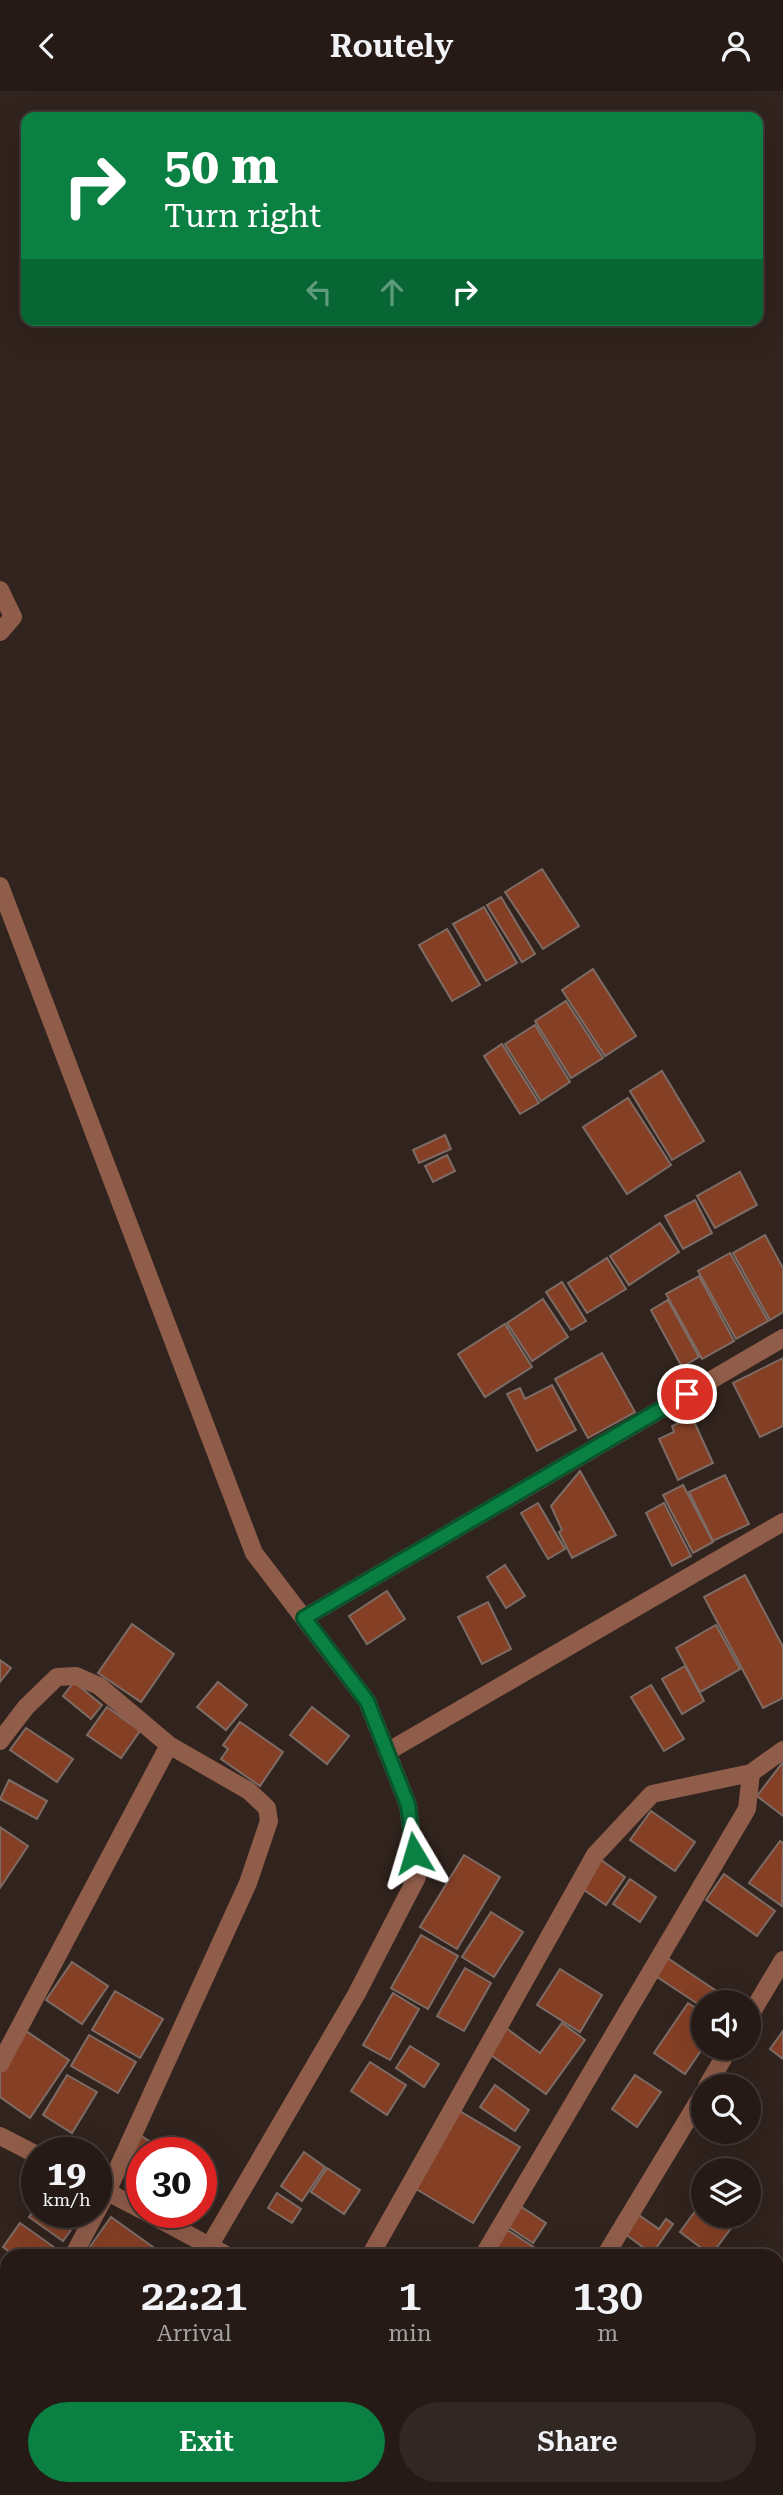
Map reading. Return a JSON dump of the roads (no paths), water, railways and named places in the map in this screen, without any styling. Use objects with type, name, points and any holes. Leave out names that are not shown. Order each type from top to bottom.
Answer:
[{"type":"street","points":[[0,590],[13,617],[0,632]]},
{"type":"street","points":[[0,885],[254,1553],[367,1701],[408,1805],[417,1877],[356,1996],[210,2245]]},
{"type":"street","points":[[304,1618],[783,1338]]},
{"type":"street","points":[[387,1752],[783,1522]]},
{"type":"street","points":[[0,1741],[26,1707],[57,1677],[76,1676],[99,1686],[169,1745],[249,1791],[267,1808],[269,1821],[248,1883],[112,2168]]},
{"type":"street","points":[[0,2064],[169,1745]]},
{"type":"street","points":[[374,2249],[595,1855],[652,1794],[751,1773],[783,1751]]},
{"type":"street","points":[[487,2249],[747,1809],[751,1773]]},
{"type":"street","points":[[761,1997],[783,1960]]},
{"type":"street","points":[[609,2249],[691,2114]]},
{"type":"street","points":[[0,2136],[21,2147]]},
{"type":"street","points":[[76,2249],[85,2228]]},
{"type":"street","points":[[177,2228],[217,2249]]}]
